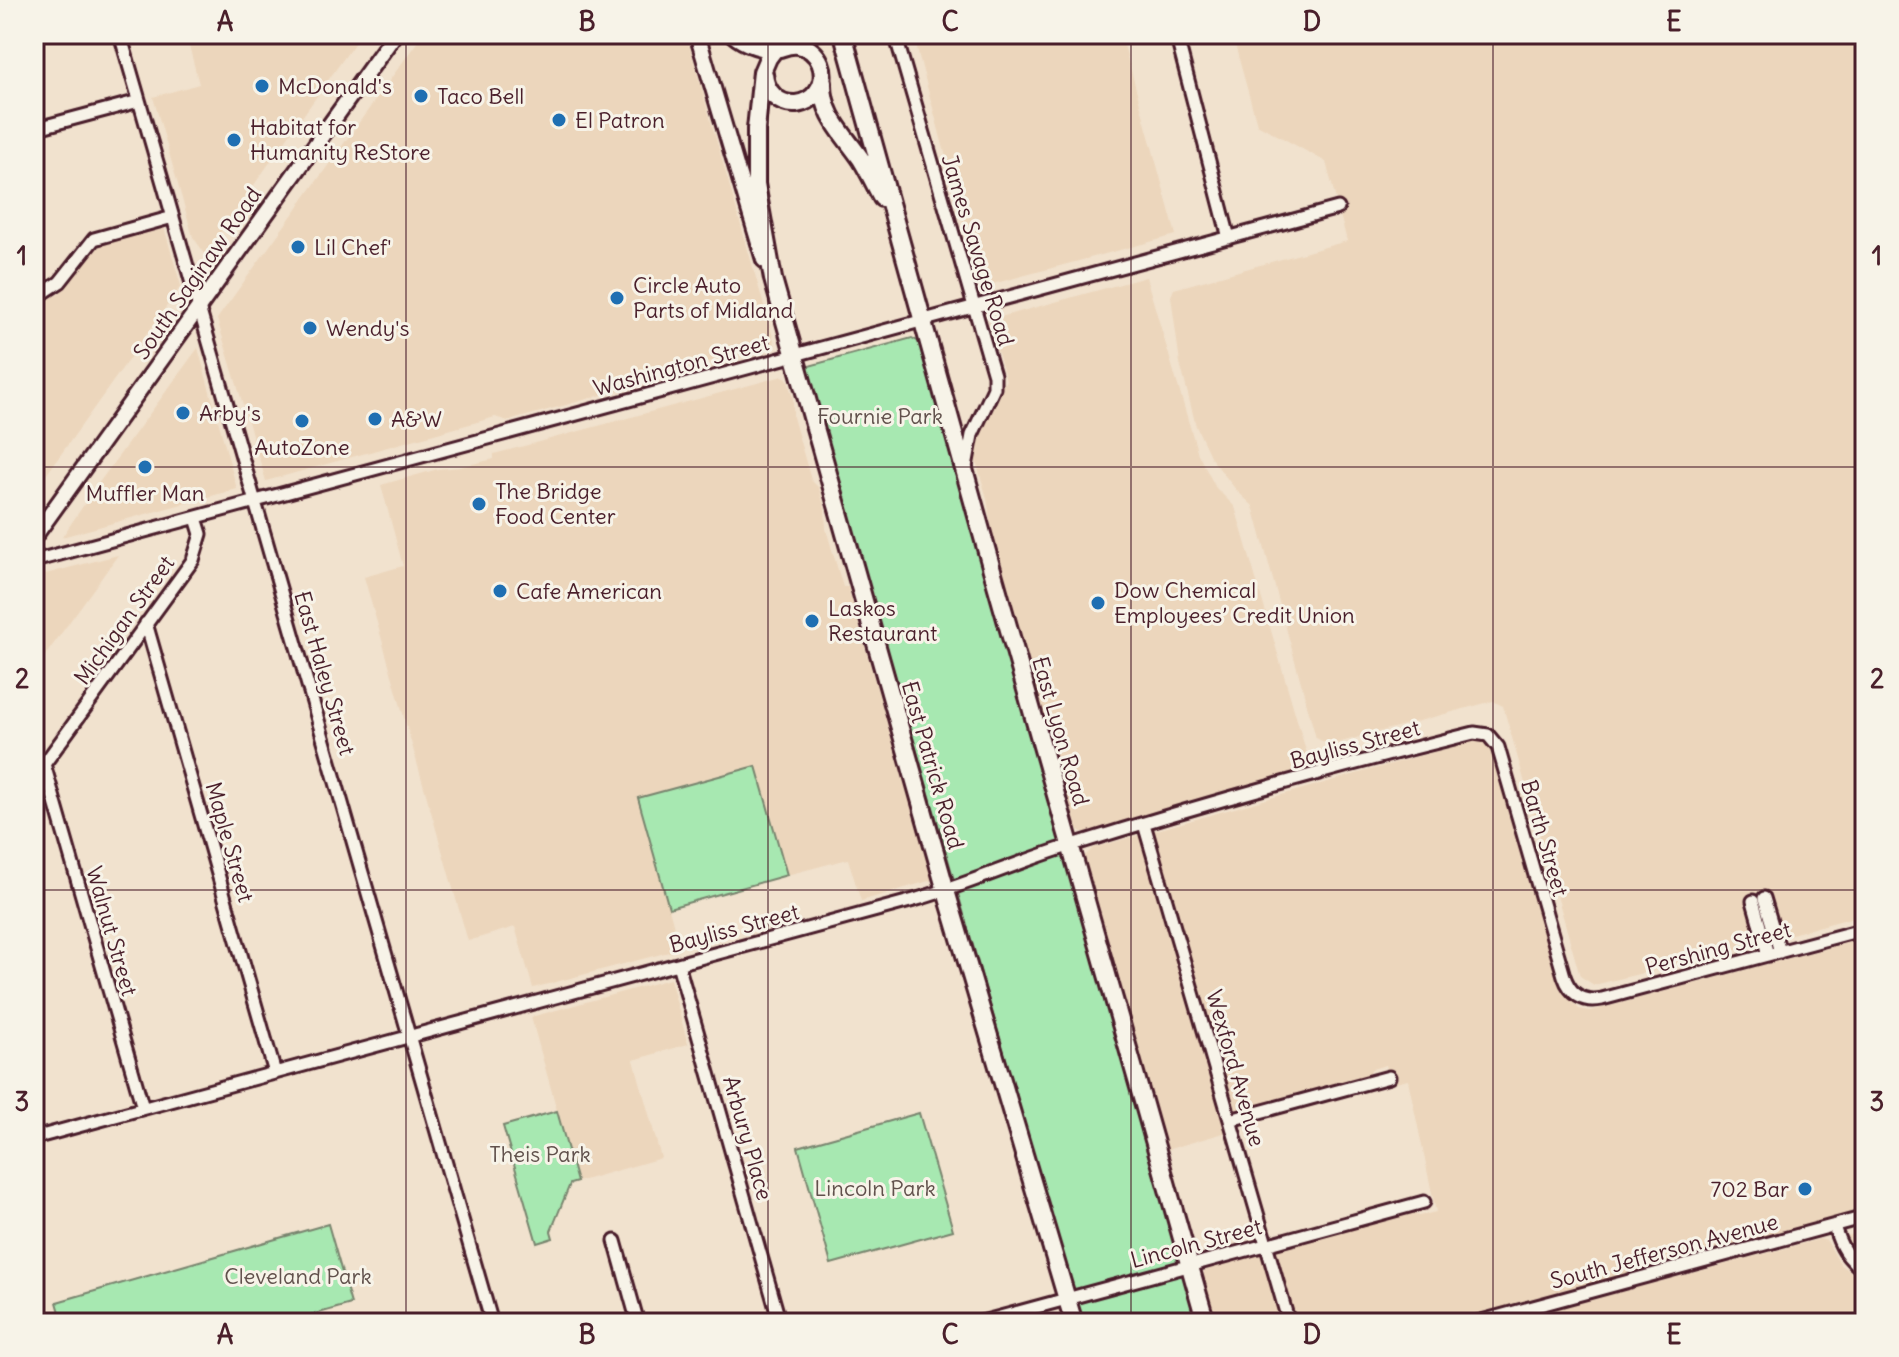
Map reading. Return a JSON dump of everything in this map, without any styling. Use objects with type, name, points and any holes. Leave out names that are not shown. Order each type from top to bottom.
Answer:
[{"type":"highway","points":[[734,34],[745,42],[777,49],[795,44],[812,51],[820,60],[823,99],[830,117],[862,161],[896,220]]},
{"type":"highway","points":[[779,306],[768,257],[756,173],[758,103],[765,65],[786,34]]},
{"type":"highway","name":"East Lyon Road","points":[[843,34],[1206,1323]]},
{"type":"highway","points":[[765,65],[764,77],[768,89],[776,98],[787,103],[810,99],[819,90],[823,78]]},
{"type":"highway","name":"East Patrick Road","points":[[779,306],[946,891],[1074,1323]]},
{"type":"main road","name":"South Saginaw Road","points":[[34,537],[395,34]]},
{"type":"main road","name":"East Patrick Road","points":[[697,34],[743,197],[779,306]]},
{"type":"street","name":"East Haley Street","points":[[120,34],[492,1323]]},
{"type":"street","name":"James Savage Road","points":[[895,34],[994,375],[994,388],[972,435],[965,476]]},
{"type":"street","points":[[1176,34],[1229,238]]},
{"type":"street","points":[[34,129],[139,101]]},
{"type":"street","name":"Washington Street","points":[[34,561],[1338,208]]},
{"type":"street","points":[[34,299],[60,282],[94,239],[173,217]]},
{"type":"street","name":"Michigan Street","points":[[34,778],[193,560],[201,534],[196,518]]},
{"type":"street","name":"Maple Street","points":[[146,623],[275,1073]]},
{"type":"street","name":"Barth Street","points":[[1439,742],[1481,733],[1498,747],[1564,976],[1567,985],[1581,998]]},
{"type":"street","name":"Bayliss Street","points":[[34,1138],[946,891],[1071,845],[1439,742]]},
{"type":"street","name":"Walnut Street","points":[[44,764],[143,1108]]},
{"type":"street","name":"Wexford Avenue","points":[[1144,824],[1289,1323]]},
{"type":"street","points":[[1758,899],[1774,953]]},
{"type":"street","name":"Pershing Street","points":[[1581,998],[1602,999],[1865,929]]},
{"type":"street","name":"Arbury Place","points":[[678,964],[780,1323]]},
{"type":"street","points":[[1230,1120],[1389,1077]]},
{"type":"street","name":"Lincoln Street","points":[[978,1323],[1424,1202]]},
{"type":"street","name":"South Jefferson Avenue","points":[[1474,1323],[1865,1217]]},
{"type":"street","points":[[1834,1226],[1840,1245],[1852,1262],[1865,1271]]},
{"type":"street","points":[[615,1241],[638,1323]]},
{"type":"street","points":[[34,1298],[41,1323]]},
{"type":"shaded area","points":[[186,34],[361,34],[205,254],[193,237],[153,97],[199,84]]},
{"type":"shaded area","points":[[423,34],[686,34],[775,344],[508,421],[495,417],[266,481],[217,319]]},
{"type":"shaded area","points":[[913,34],[1121,34],[1176,235],[981,287]]},
{"type":"shaded area","points":[[1232,34],[1865,34],[1865,914],[1788,935],[1780,926],[1771,896],[1746,903],[1755,939],[1753,946],[1594,985],[1580,976],[1503,706],[1493,701],[1330,745],[1316,738],[1253,506],[1211,458],[1196,426],[1180,363],[1171,296],[1174,289],[1347,241],[1326,162],[1257,124]]},
{"type":"shaded area","points":[[163,224],[181,286],[34,492],[34,305],[59,294],[97,244]]},
{"type":"shaded area","points":[[1146,277],[1198,454],[1216,488],[1235,507],[1311,768],[1082,832],[1074,827],[993,541],[987,498],[974,455],[976,432],[1006,380],[989,323],[993,319]]},
{"type":"shaded area","points":[[198,348],[237,489],[62,537],[98,484]]},
{"type":"shaded area","points":[[783,376],[787,378],[793,398],[793,417],[811,480],[819,488],[826,529],[843,587],[848,587],[932,880],[861,901],[848,859],[787,875],[756,766],[639,798],[680,949],[533,988],[515,927],[468,941],[364,577],[403,566],[381,485],[438,469],[494,459],[494,454]]},
{"type":"shaded area","points":[[118,555],[34,671],[34,577]]},
{"type":"shaded area","points":[[1480,739],[1491,746],[1560,989],[1579,1009],[1591,1011],[1865,938],[1865,1210],[1445,1323],[1295,1323],[1276,1258],[1277,1249],[1411,1211],[1419,1216],[1436,1212],[1408,1080],[1392,1084],[1386,1065],[1372,1069],[1366,1078],[1242,1111],[1233,1109],[1221,1112],[1227,1132],[1166,1150],[1084,857],[1093,848]]},
{"type":"shaded area","points":[[670,979],[688,1044],[634,1060],[661,1158],[577,1182],[531,1017]]},
{"type":"shaded area","points":[[1865,1230],[1865,1266],[1849,1250],[1844,1237]]},
{"type":"shaded area","points":[[1820,1239],[1827,1241],[1840,1264],[1865,1282],[1865,1323],[1504,1323]]},
{"type":"shaded area","points":[[1250,1255],[1261,1255],[1265,1262],[1283,1323],[1215,1323],[1203,1278],[1204,1271]]},
{"type":"green space","name":"Fournie Park","points":[[912,338],[919,342],[1197,1323],[1082,1323],[807,371],[809,366]]},
{"type":"green space","points":[[756,766],[787,875],[669,908],[638,798]]},
{"type":"green space","name":"Theis Park","points":[[557,1111],[577,1182],[570,1184],[551,1231],[553,1238],[537,1243],[503,1126]]},
{"type":"green space","name":"Lincoln Park","points":[[919,1113],[953,1230],[831,1264],[798,1147]]},
{"type":"green space","name":"Cleveland Park","points":[[328,1224],[351,1304],[283,1323],[63,1323],[57,1302]]},
{"type":"place","name":"McDonald's","points":[[262,86]]},
{"type":"place","name":"Taco Bell","points":[[421,96]]},
{"type":"place","name":"El Patron","points":[[559,120]]},
{"type":"place","name":"Habitat for Humanity ReStore","points":[[234,140]]},
{"type":"place","name":"Lil Chef'","points":[[298,247]]},
{"type":"place","name":"Circle Auto Parts of Midland","points":[[617,298]]},
{"type":"place","name":"Wendy's","points":[[310,328]]},
{"type":"place","name":"Arby's","points":[[183,413]]},
{"type":"place","name":"A&W","points":[[375,419]]},
{"type":"place","name":"AutoZone","points":[[302,421]]},
{"type":"place","name":"Muffler Man","points":[[145,467]]},
{"type":"place","name":"The Bridge Food Center","points":[[479,504]]},
{"type":"place","name":"Cafe American","points":[[500,591]]},
{"type":"place","name":"Dow Chemical Employees’ Credit Union","points":[[1098,603]]},
{"type":"place","name":"Laskos Restaurant","points":[[812,621]]},
{"type":"place","name":"702 Bar","points":[[1805,1189]]}]
